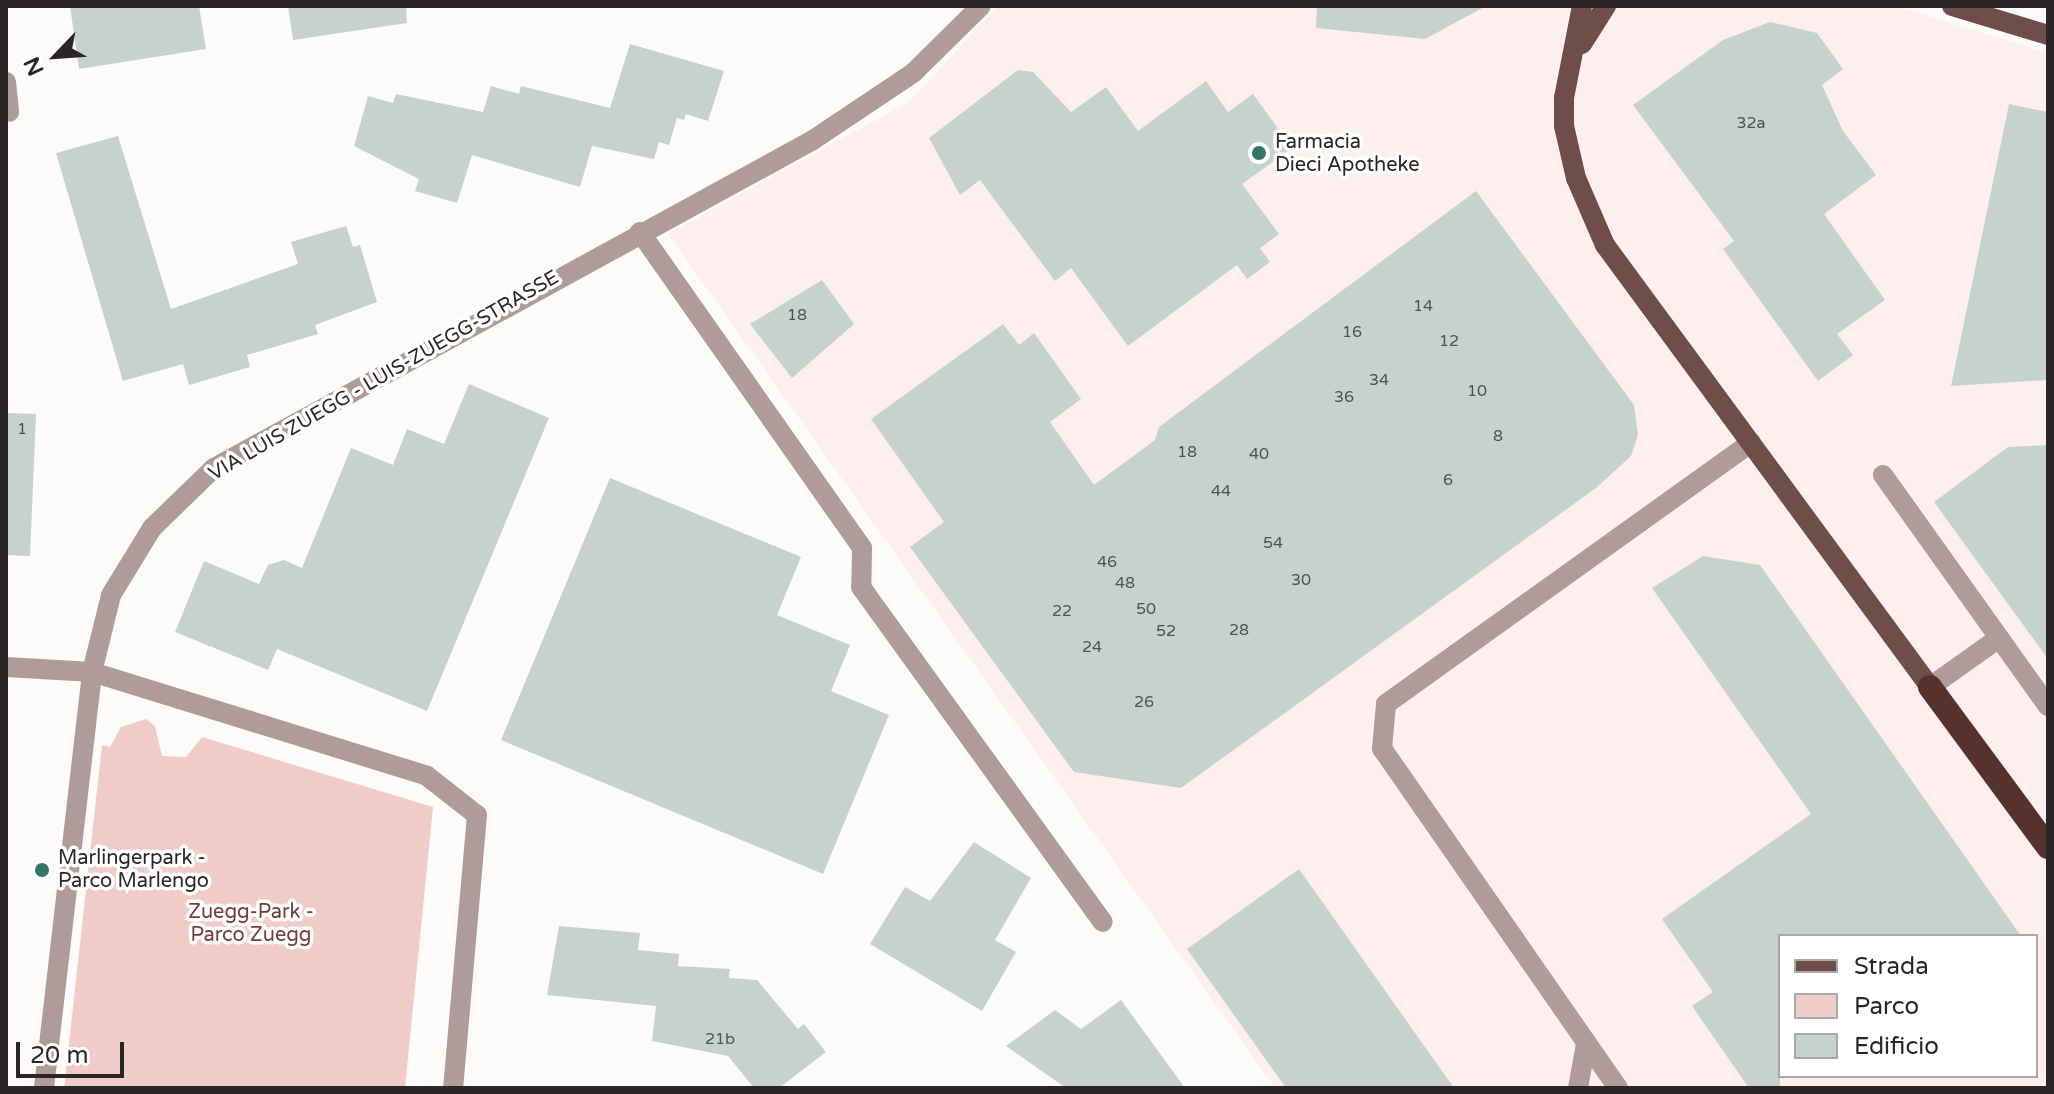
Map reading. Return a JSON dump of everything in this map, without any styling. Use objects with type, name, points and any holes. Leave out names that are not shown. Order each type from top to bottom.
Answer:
[{"type":"highway","points":[[1930,687],[2048,847]]},
{"type":"main road","points":[[1582,6],[1564,126],[1576,178],[1605,245],[1930,687]]},
{"type":"main road","points":[[1574,63],[1606,6]]},
{"type":"main road","points":[[1952,6],[2048,35]]},
{"type":"street","name":"VIA LUIS ZUEGG - LUIS-ZUEGG-STRASSE","points":[[44,1088],[92,672],[111,595],[152,528],[214,468],[813,140],[913,73],[981,6]]},
{"type":"street","points":[[6,82],[9,112]]},
{"type":"street","points":[[640,232],[862,548],[861,587],[1103,922]]},
{"type":"street","points":[[1618,1088],[1382,749],[1386,704],[1751,443]]},
{"type":"street","points":[[1883,475],[2048,706]]},
{"type":"street","points":[[1930,687],[1999,638]]},
{"type":"street","points":[[6,667],[92,672],[427,776],[477,815],[453,1088]]},
{"type":"street","points":[[1578,1088],[1586,1044]]},
{"type":"shaded area","points":[[997,6],[1896,6],[2048,53],[2048,1088],[1275,1088],[668,234],[910,101]]},
{"type":"green space","name":"Zuegg-Park - Parco Zuegg","points":[[146,719],[155,726],[162,756],[186,757],[202,737],[433,807],[405,1088],[64,1088],[102,745],[110,747],[121,727]]},
{"type":"building","points":[[70,6],[199,6],[206,49],[79,69]]},
{"type":"building","points":[[288,6],[406,6],[407,23],[293,40]]},
{"type":"building","points":[[1317,6],[1486,6],[1425,39],[1316,28]]},
{"type":"building","points":[[1770,22],[1817,33],[1843,69],[1822,85],[1843,131],[1876,175],[1824,214],[1885,300],[1837,334],[1853,355],[1818,381],[1723,249],[1734,241],[1633,105],[1723,40]]},
{"type":"building","points":[[630,44],[724,71],[708,121],[686,114],[684,120],[677,118],[669,145],[659,142],[654,159],[592,146],[580,187],[472,155],[457,203],[415,191],[419,179],[354,146],[368,96],[393,103],[396,94],[483,112],[491,86],[519,94],[521,86],[610,108]]},
{"type":"building","points":[[1018,70],[1033,72],[1071,112],[1106,87],[1138,131],[1206,81],[1228,112],[1253,94],[1292,148],[1242,184],[1279,234],[1260,248],[1270,262],[1247,279],[1237,265],[1128,346],[1071,268],[1055,281],[980,180],[960,195],[929,138]]},
{"type":"building","points":[[2009,104],[2048,112],[2048,380],[1951,386]]},
{"type":"building","points":[[118,136],[171,309],[298,264],[291,242],[346,226],[353,247],[360,245],[377,302],[315,325],[318,334],[247,355],[250,367],[189,385],[183,364],[123,381],[56,153]]},
{"type":"building","points":[[1476,191],[1634,405],[1638,435],[1631,456],[1596,488],[1181,788],[1074,772],[910,547],[944,522],[871,419],[1003,324],[1019,345],[1034,333],[1081,399],[1050,422],[1094,485],[1155,440],[1159,427]]},
{"type":"building","points":[[822,280],[854,324],[792,378],[750,324]]},
{"type":"building","points":[[469,384],[549,418],[427,711],[277,649],[268,670],[175,632],[204,561],[259,584],[268,565],[284,560],[302,568],[351,448],[393,465],[407,429],[444,444]]},
{"type":"building","points":[[6,413],[36,414],[30,556],[6,555]]},
{"type":"building","points":[[2048,445],[2048,659],[1934,502],[2008,447]]},
{"type":"building","points":[[610,478],[801,557],[777,615],[850,645],[831,691],[889,715],[823,874],[501,740]]},
{"type":"building","points":[[1703,556],[1760,565],[2020,934],[1778,934],[1780,1088],[1749,1088],[1692,1006],[1713,992],[1662,919],[1811,814],[1652,588]]},
{"type":"building","points":[[974,842],[1031,878],[995,940],[1016,952],[982,1011],[870,944],[905,887],[930,901]]},
{"type":"building","points":[[1299,869],[1454,1088],[1286,1088],[1187,949]]},
{"type":"building","points":[[559,926],[640,933],[638,950],[679,954],[678,966],[730,969],[729,978],[757,980],[798,1029],[804,1024],[826,1052],[779,1088],[754,1088],[728,1056],[652,1041],[656,1006],[547,995]]},
{"type":"building","points":[[1121,1000],[1185,1088],[1066,1088],[1006,1046],[1055,1010],[1081,1029]]},
{"type":"place","name":"Farmacia Dieci Apotheke","points":[[1259,153]]},
{"type":"place","name":"Marlingerpark - Parco Marlengo","points":[[42,870]]}]
